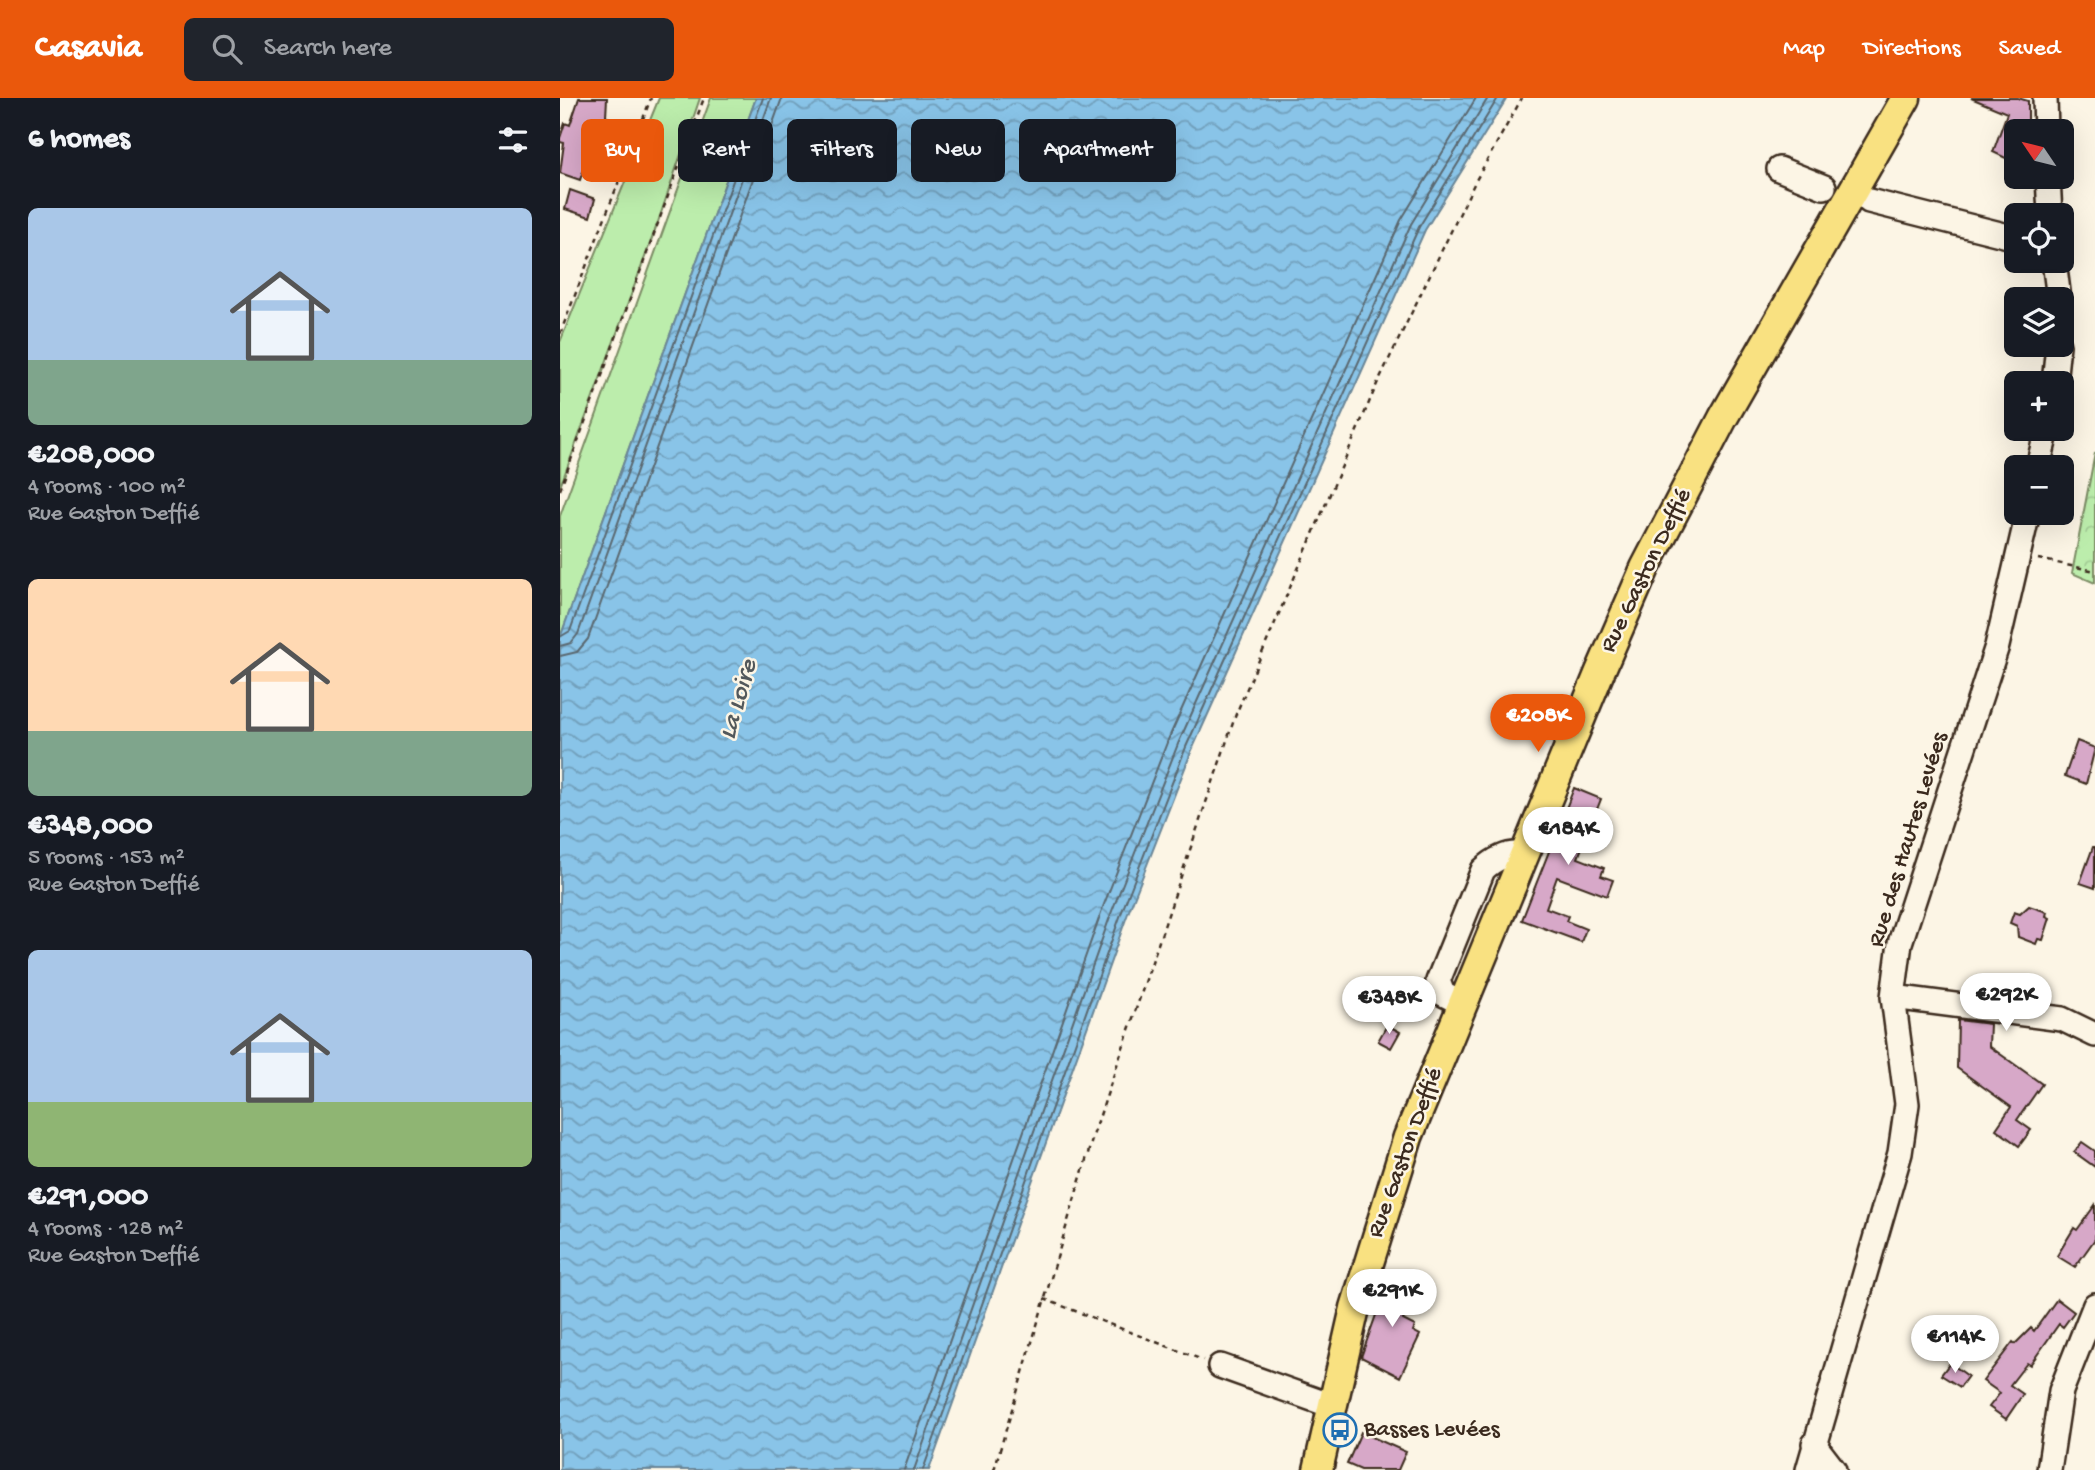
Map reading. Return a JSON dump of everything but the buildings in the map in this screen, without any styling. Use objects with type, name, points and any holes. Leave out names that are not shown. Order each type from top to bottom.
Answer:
[{"type":"main road","name":"Rue Gaston Deffié","points":[[1318,1470],[1376,1233],[1408,1137],[1461,1003],[1645,568],[1723,418],[1906,98]]},
{"type":"street","points":[[2045,98],[2046,119]]},
{"type":"street","points":[[1779,169],[1824,187]]},
{"type":"street","points":[[1870,201],[2004,235]]},
{"type":"street","name":"Rue des Hautes Levées","points":[[1808,1470],[1900,1153],[1908,1104],[1893,997],[1900,943],[1997,646],[2025,525]]},
{"type":"street","points":[[1893,997],[2062,1019],[2095,1035]]},
{"type":"street","points":[[2049,1470],[2060,1391],[2095,1306]]},
{"type":"street","points":[[1220,1366],[1332,1406]]},
{"type":"street","points":[[1814,1444],[1834,1470]]},
{"type":"path","points":[[560,334],[651,98]]},
{"type":"path","points":[[560,490],[704,98]]},
{"type":"path","points":[[994,1470],[1098,1120],[1236,714],[1377,384],[1475,182],[1522,98]]},
{"type":"path","points":[[2018,555],[2095,571]]},
{"type":"path","points":[[1044,1299],[1220,1366]]},
{"type":"green space","points":[[659,98],[700,98],[693,119],[678,119],[678,163],[560,487],[560,342],[625,182],[664,182],[664,119],[650,119]]},
{"type":"green space","points":[[711,98],[756,98],[748,119],[703,119]]},
{"type":"green space","points":[[681,182],[726,182],[560,638],[560,516]]},
{"type":"green space","points":[[2095,453],[2095,583],[2072,573]]},
{"type":"water","name":"La Loire","points":[[756,98],[1507,98],[1425,230],[1192,750],[1127,916],[929,1470],[560,1470],[560,638],[726,182],[773,182],[773,119],[748,119]]},
{"type":"place","name":"Basses Levées","points":[[1340,1430]]}]
